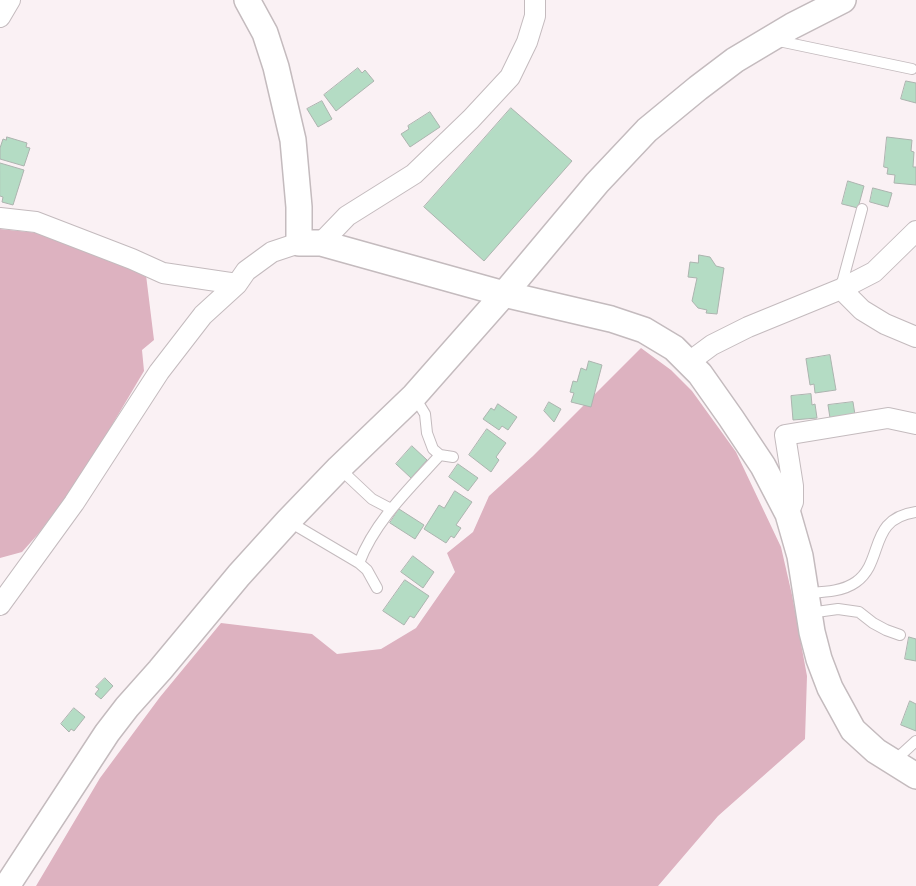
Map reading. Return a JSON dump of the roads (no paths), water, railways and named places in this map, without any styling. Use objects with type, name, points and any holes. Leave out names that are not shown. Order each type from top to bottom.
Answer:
[{"type":"street","points":[[0,17],[10,0]]},
{"type":"street","points":[[247,0],[265,33],[278,76],[293,140],[300,208],[310,243]]},
{"type":"street","points":[[0,605],[74,503],[159,372],[203,316],[237,284],[246,271],[272,252],[310,243],[347,216],[414,174],[471,119],[510,77],[527,42],[535,16],[535,0]]},
{"type":"street","points":[[7,886],[107,733],[288,521],[339,468],[414,396],[504,294],[597,183],[647,130],[698,88],[735,60],[831,3]]},
{"type":"street","points":[[0,218],[36,222],[163,273],[237,284]]},
{"type":"street","points":[[688,362],[712,345],[841,289],[874,272],[916,231]]},
{"type":"street","points":[[310,243],[504,294],[611,319],[644,330],[674,348],[700,374],[763,466],[788,514],[800,556],[818,659],[830,688],[853,730],[876,751],[916,776]]},
{"type":"street","points":[[841,289],[862,310],[885,324],[916,337]]},
{"type":"street","points":[[788,514],[793,502],[793,486],[785,434],[888,418],[916,424]]},
{"type":"lane","points":[[771,39],[912,69]]},
{"type":"lane","points":[[841,289],[862,209]]},
{"type":"lane","points":[[414,396],[425,414],[427,433],[433,449],[440,455],[453,457]]},
{"type":"lane","points":[[358,563],[365,546],[391,508],[440,455]]},
{"type":"lane","points":[[339,468],[372,499],[391,508]]},
{"type":"lane","points":[[808,603],[856,582],[868,570],[883,532],[892,520],[906,513],[916,512]]},
{"type":"lane","points":[[288,521],[358,563],[367,570],[377,588]]},
{"type":"lane","points":[[808,603],[859,612],[873,623],[900,635]]},
{"type":"lane","points":[[893,762],[916,741]]}]
